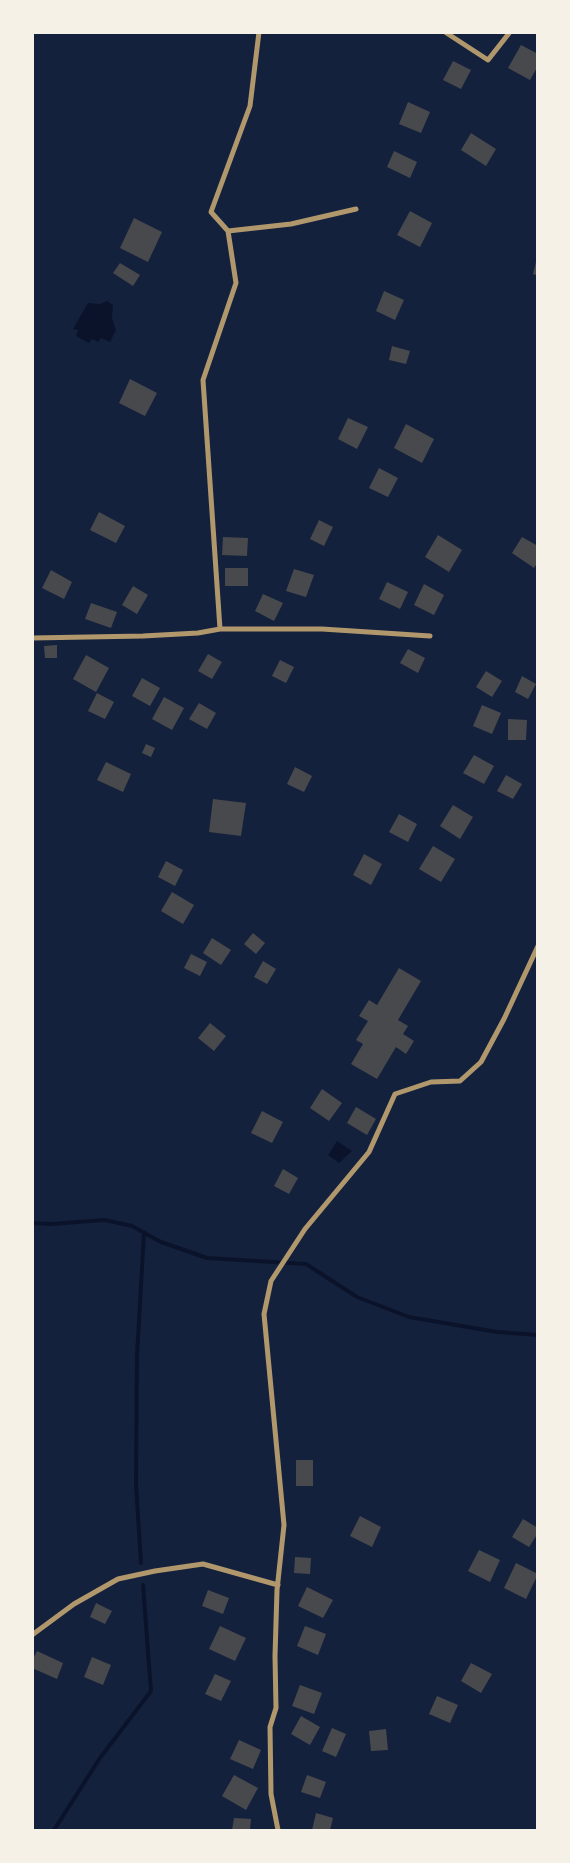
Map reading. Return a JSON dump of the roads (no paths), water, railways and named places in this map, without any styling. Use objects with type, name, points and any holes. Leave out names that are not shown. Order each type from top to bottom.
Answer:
[{"type":"street","points":[[220,629],[203,380],[236,283],[228,232],[211,212],[250,106],[259,32]]},
{"type":"street","points":[[445,32],[488,60],[510,32]]},
{"type":"street","points":[[228,232],[291,224],[356,209]]},
{"type":"street","points":[[32,638],[152,636],[198,633],[220,629],[322,629],[430,636]]},
{"type":"street","points":[[278,1830],[271,1794],[270,1727],[276,1708],[275,1656],[278,1585],[284,1526],[264,1314],[271,1281],[306,1229],[369,1152],[395,1094],[431,1082],[460,1081],[481,1062],[538,946]]},
{"type":"street","points":[[32,1635],[74,1604],[118,1579],[156,1571],[203,1564],[278,1585]]},
{"type":"water","points":[[107,301],[113,305],[112,318],[116,330],[110,342],[101,338],[98,342],[92,339],[89,343],[76,336],[78,330],[73,329],[88,303],[100,304]]},
{"type":"water","points":[[337,1141],[352,1151],[339,1163],[328,1155]]},
{"type":"waterway","points":[[32,1223],[50,1224],[105,1220],[132,1226],[161,1242],[207,1258],[306,1264],[357,1297],[409,1317],[497,1332],[538,1335]]},
{"type":"waterway","points":[[141,1563],[136,1485],[137,1356],[144,1232]]},
{"type":"waterway","points":[[54,1830],[100,1758],[151,1691],[143,1585]]}]
